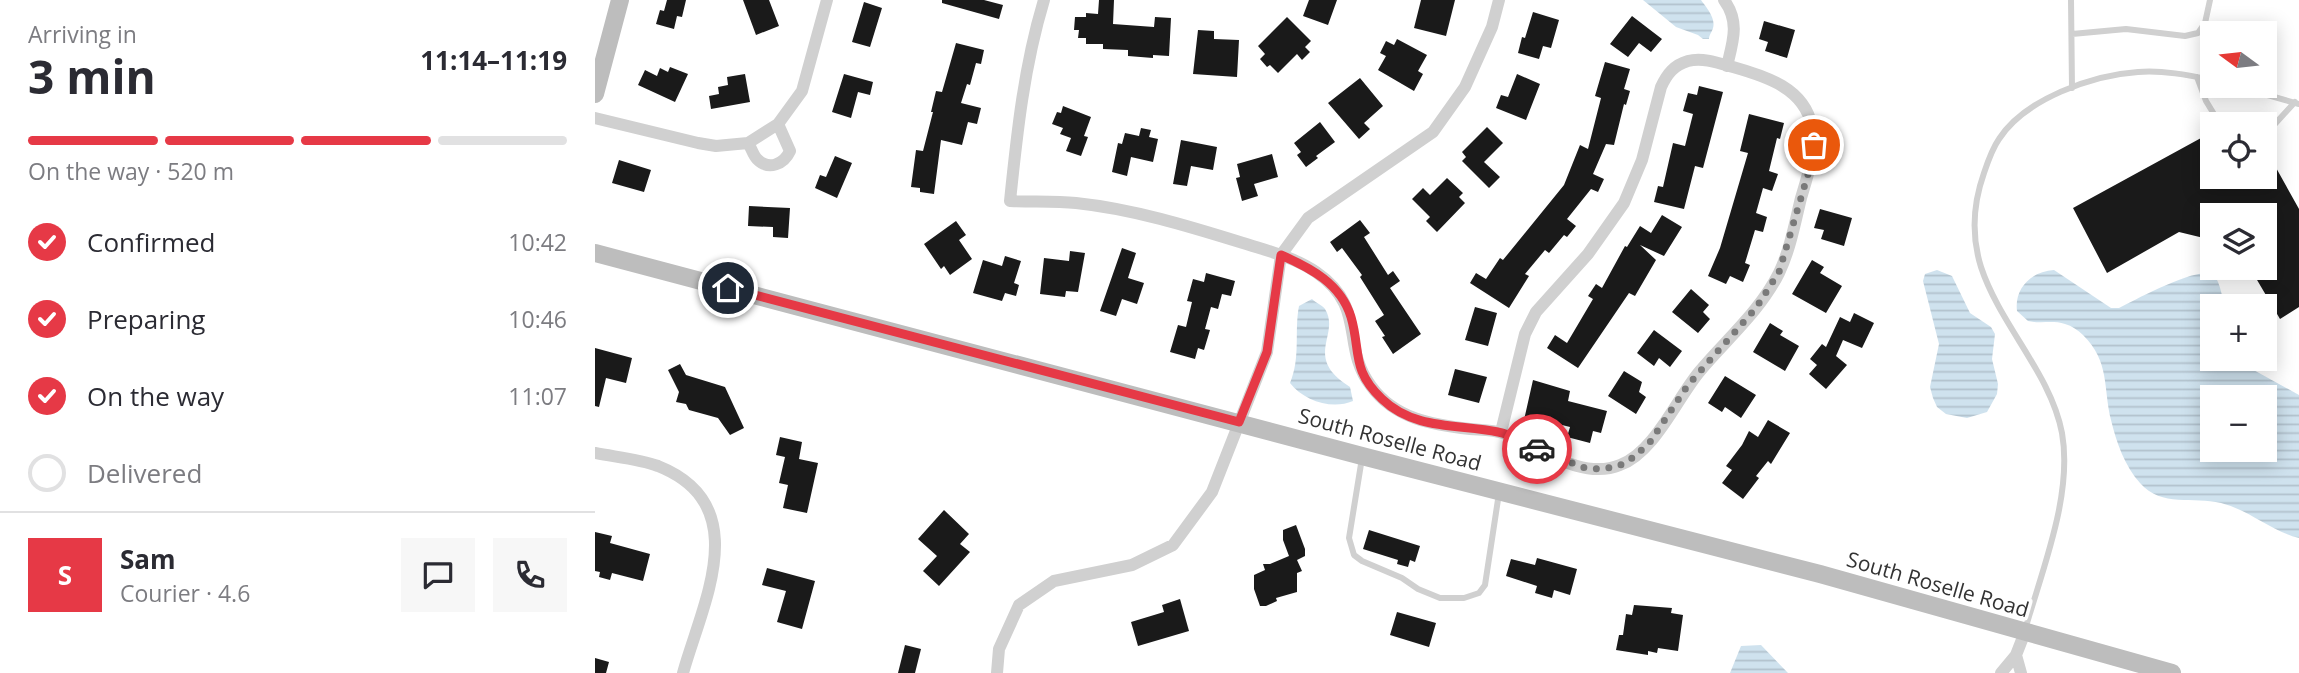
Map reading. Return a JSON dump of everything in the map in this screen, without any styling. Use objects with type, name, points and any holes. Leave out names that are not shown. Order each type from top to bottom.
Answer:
[{"type":"main road","points":[[595,94],[620,0]]},
{"type":"main road","name":"South Roselle Road","points":[[595,253],[1807,571],[2172,673]]},
{"type":"street","points":[[595,118],[716,146],[748,143],[778,124],[802,92],[827,0]]},
{"type":"street","points":[[1044,0],[1033,35],[1019,115],[1010,201],[1076,203],[1151,216],[1281,255],[1316,272],[1344,299],[1351,318],[1358,365],[1382,400],[1400,412],[1435,425],[1501,432],[1585,468],[1619,466],[1650,442],[1688,385],[1756,308],[1772,285],[1787,252],[1814,145],[1812,124],[1796,97],[1768,77],[1699,59],[1685,61],[1673,68],[1666,76],[1642,160],[1624,204],[1588,254],[1536,312],[1525,334],[1501,432]]},
{"type":"street","points":[[997,673],[999,649],[1019,605],[1054,581],[1132,565],[1173,545],[1212,492],[1267,352],[1281,255],[1308,218],[1433,132],[1465,87],[1492,27],[1499,0]]},
{"type":"street","points":[[1724,0],[1735,23],[1727,66]]},
{"type":"street","points":[[748,143],[758,160],[768,165],[776,165],[786,160],[790,151],[778,124]]},
{"type":"street","points":[[595,453],[658,466],[681,479],[705,506],[713,528],[716,552],[713,580],[683,673]]},
{"type":"street","points":[[2000,673],[2016,656],[2025,632]]},
{"type":"street","points":[[2016,656],[2021,673]]},
{"type":"lane","points":[[2071,0],[2072,88]]},
{"type":"lane","points":[[2071,34],[2126,29],[2185,36],[2198,33],[2205,23],[2210,0]]},
{"type":"lane","points":[[2025,632],[2061,494],[2062,436],[2057,411],[2046,387],[1991,293],[1976,246],[1975,205],[1989,157],[2010,125],[2052,95],[2114,75],[2140,71],[2200,77]]},
{"type":"lane","points":[[2197,77],[2213,112]]},
{"type":"lane","points":[[2277,97],[2297,103]]},
{"type":"lane","points":[[2277,122],[2297,103]]},
{"type":"lane","points":[[1362,456],[1349,538],[1354,555],[1440,598],[1464,598],[1479,593],[1485,585],[1500,492]]},
{"type":"water","points":[[1643,0],[1701,0],[1713,20],[1709,39],[1676,27]]},
{"type":"water","points":[[1937,270],[1952,276],[1970,313],[1991,327],[1995,334],[1992,359],[1998,384],[1997,394],[1987,412],[1967,418],[1946,414],[1937,407],[1930,387],[1939,344],[1923,281],[1925,274]]},
{"type":"water","points":[[2054,270],[2111,308],[2119,308],[2195,275],[2200,274],[2200,280],[2216,280],[2222,294],[2200,294],[2200,371],[2255,371],[2299,395],[2299,538],[2279,531],[2231,506],[2210,501],[2158,496],[2140,483],[2118,445],[2102,365],[2092,345],[2070,326],[2056,322],[2028,321],[2017,311],[2022,288],[2039,273]]},
{"type":"water","points":[[1312,299],[1325,309],[1329,319],[1325,356],[1328,366],[1336,376],[1350,387],[1353,401],[1345,404],[1328,404],[1311,399],[1290,383],[1295,364],[1299,306]]},
{"type":"water","points":[[1761,645],[1788,673],[1730,673],[1741,646]]},
{"type":"building","points":[[667,0],[686,0],[682,17],[677,16],[674,29],[656,24],[660,10],[664,11]]},
{"type":"building","points":[[743,0],[769,0],[779,26],[756,35]]},
{"type":"building","points":[[942,0],[984,0],[1003,5],[999,19],[942,3]]},
{"type":"building","points":[[1099,0],[1114,0],[1113,24],[1154,27],[1155,17],[1171,18],[1169,56],[1128,56],[1128,50],[1103,49],[1103,44],[1086,44],[1086,38],[1078,38],[1079,30],[1074,30],[1075,17],[1086,17],[1086,13],[1098,14]]},
{"type":"building","points":[[1309,0],[1337,0],[1328,25],[1303,16]]},
{"type":"building","points":[[1421,0],[1455,0],[1446,36],[1414,28]]},
{"type":"building","points":[[864,2],[882,8],[870,47],[852,42]]},
{"type":"building","points":[[1533,12],[1559,20],[1551,48],[1543,46],[1539,59],[1518,53]]},
{"type":"building","points":[[1632,16],[1662,39],[1651,52],[1639,43],[1628,57],[1610,44]]},
{"type":"building","points":[[1287,17],[1311,41],[1305,47],[1310,52],[1302,60],[1297,54],[1278,73],[1260,59],[1265,54],[1258,46]]},
{"type":"building","points":[[1764,21],[1795,30],[1787,58],[1765,51],[1768,42],[1759,39]]},
{"type":"building","points":[[1198,30],[1214,31],[1214,39],[1239,40],[1237,77],[1193,74]]},
{"type":"building","points":[[1397,39],[1427,55],[1418,71],[1423,74],[1414,91],[1378,70],[1386,56],[1380,53],[1386,41],[1394,45]]},
{"type":"building","points":[[956,43],[984,50],[981,64],[976,63],[970,85],[967,84],[961,103],[981,108],[977,124],[968,122],[962,145],[941,140],[934,194],[920,192],[920,188],[911,187],[916,150],[923,151],[936,91],[942,92]]},
{"type":"building","points":[[1605,62],[1630,69],[1624,89],[1630,91],[1614,145],[1606,144],[1593,174],[1604,179],[1598,192],[1591,189],[1567,219],[1576,226],[1567,237],[1564,235],[1549,253],[1545,250],[1525,274],[1529,276],[1509,308],[1470,283],[1476,273],[1486,279],[1500,258],[1503,260],[1564,185],[1580,145],[1588,149],[1601,98],[1595,96]]},
{"type":"building","points":[[670,67],[688,74],[675,102],[638,85],[645,70],[657,76],[660,68],[668,72]]},
{"type":"building","points":[[745,74],[750,102],[711,109],[709,96],[719,94],[718,87],[728,85],[727,77]]},
{"type":"building","points":[[844,74],[873,82],[870,95],[858,92],[851,118],[832,112]]},
{"type":"building","points":[[1517,74],[1540,84],[1526,120],[1496,108],[1501,95],[1508,97]]},
{"type":"building","points":[[1360,78],[1383,106],[1364,123],[1370,129],[1359,139],[1328,103]]},
{"type":"building","points":[[1699,86],[1723,92],[1703,168],[1695,166],[1684,209],[1654,202],[1658,186],[1663,187],[1673,143],[1685,146],[1693,114],[1683,111],[1688,93],[1697,95]]},
{"type":"building","points":[[1063,106],[1091,117],[1081,156],[1066,151],[1071,138],[1060,134],[1063,128],[1052,124]]},
{"type":"building","points":[[1749,114],[1784,123],[1780,139],[1777,138],[1769,171],[1778,174],[1772,191],[1763,188],[1756,213],[1767,217],[1763,232],[1755,230],[1745,263],[1750,265],[1743,282],[1730,276],[1726,284],[1708,276],[1720,248],[1748,153],[1740,151]]},
{"type":"building","points":[[1320,122],[1335,142],[1306,167],[1297,155],[1301,152],[1294,143]]},
{"type":"building","points":[[1487,127],[1503,143],[1484,162],[1500,177],[1489,188],[1462,161],[1466,157],[1462,152]]},
{"type":"building","points":[[1141,128],[1151,130],[1149,137],[1158,139],[1153,162],[1131,157],[1127,176],[1112,172],[1118,143],[1122,144],[1125,133],[1139,136]]},
{"type":"building","points":[[2200,139],[2200,189],[2277,189],[2277,170],[2299,209],[2299,307],[2280,319],[2277,314],[2277,294],[2265,294],[2257,280],[2277,280],[2277,203],[2200,203],[2200,237],[2179,232],[2107,273],[2073,208]]},
{"type":"building","points":[[1181,140],[1217,147],[1213,170],[1191,166],[1187,186],[1173,184]]},
{"type":"building","points":[[1272,154],[1278,177],[1254,184],[1258,196],[1242,201],[1236,178],[1240,177],[1237,164]]},
{"type":"building","points":[[835,156],[852,163],[837,198],[815,188],[820,175],[826,177]]},
{"type":"building","points":[[619,160],[651,170],[644,192],[612,183]]},
{"type":"building","points":[[1447,178],[1463,193],[1459,197],[1465,203],[1437,232],[1426,221],[1430,217],[1412,199],[1423,188],[1430,195]]},
{"type":"building","points":[[749,206],[790,208],[788,238],[773,237],[773,227],[748,226]]},
{"type":"building","points":[[1820,209],[1852,218],[1844,246],[1821,239],[1824,230],[1814,228]]},
{"type":"building","points":[[1662,215],[1682,227],[1664,256],[1640,245],[1656,260],[1635,296],[1629,293],[1578,368],[1547,348],[1555,335],[1567,343],[1593,299],[1588,296],[1596,284],[1602,288],[1625,246],[1627,247],[1640,226],[1651,233]]},
{"type":"building","points":[[1360,220],[1370,233],[1364,237],[1388,275],[1393,271],[1400,281],[1390,288],[1421,334],[1393,354],[1375,321],[1384,315],[1360,277],[1362,275],[1342,248],[1337,252],[1330,242]]},
{"type":"building","points":[[956,221],[966,235],[959,240],[972,259],[950,275],[944,266],[941,269],[924,244]]},
{"type":"building","points":[[1122,248],[1136,253],[1128,278],[1144,283],[1137,304],[1122,299],[1116,316],[1100,311]]},
{"type":"building","points":[[1070,251],[1085,253],[1078,292],[1066,291],[1065,297],[1040,294],[1044,258],[1069,261]]},
{"type":"building","points":[[1005,256],[1021,261],[1014,283],[1019,285],[1016,296],[1005,293],[1002,301],[973,293],[983,260],[1002,266]]},
{"type":"building","points":[[1812,260],[1824,267],[1820,273],[1842,286],[1826,313],[1792,294]]},
{"type":"building","points":[[1206,273],[1235,281],[1231,296],[1222,294],[1218,309],[1211,307],[1205,329],[1210,330],[1204,350],[1198,348],[1195,359],[1170,352],[1178,325],[1186,327],[1192,302],[1187,301],[1193,279],[1204,282]]},
{"type":"building","points":[[1691,289],[1709,305],[1703,312],[1710,319],[1698,333],[1672,312]]},
{"type":"building","points":[[1475,307],[1497,313],[1488,346],[1465,340]]},
{"type":"building","points":[[1854,313],[1874,323],[1862,348],[1843,340],[1836,356],[1847,365],[1826,389],[1809,374],[1817,365],[1810,359],[1822,344],[1826,347],[1840,317],[1850,322]]},
{"type":"building","points":[[1770,323],[1783,331],[1780,335],[1799,346],[1785,371],[1753,352]]},
{"type":"building","points":[[1654,330],[1682,351],[1670,367],[1659,358],[1654,366],[1637,353]]},
{"type":"building","points":[[595,348],[632,358],[626,383],[606,378],[599,407],[595,406]]},
{"type":"building","points":[[680,364],[686,375],[725,387],[744,428],[730,435],[718,418],[689,410],[686,404],[676,402],[679,392],[668,370]]},
{"type":"building","points":[[1455,369],[1487,377],[1479,403],[1448,395]]},
{"type":"building","points":[[1624,371],[1642,382],[1639,392],[1646,397],[1636,414],[1608,396]]},
{"type":"building","points":[[1725,376],[1756,395],[1741,418],[1725,407],[1722,412],[1708,403]]},
{"type":"building","points":[[1533,380],[1570,391],[1568,401],[1607,411],[1601,433],[1593,431],[1590,443],[1567,437],[1570,427],[1542,420],[1537,420],[1537,423],[1524,420]]},
{"type":"building","points":[[1768,420],[1790,433],[1771,464],[1768,461],[1756,476],[1759,478],[1743,499],[1722,483],[1732,470],[1726,466],[1749,431],[1758,437]]},
{"type":"building","points":[[780,437],[802,442],[799,459],[818,463],[807,513],[783,508],[788,485],[779,483],[785,457],[776,455]]},
{"type":"building","points":[[944,510],[969,534],[960,544],[970,552],[939,586],[923,571],[937,556],[918,539]]},
{"type":"building","points":[[1296,525],[1305,549],[1305,556],[1297,560],[1302,571],[1297,573],[1297,592],[1276,598],[1277,601],[1266,606],[1260,606],[1254,589],[1254,575],[1265,570],[1263,564],[1289,556],[1283,540],[1283,530]]},
{"type":"building","points":[[1369,530],[1420,546],[1415,562],[1410,560],[1408,567],[1397,564],[1398,560],[1363,549]]},
{"type":"building","points":[[595,532],[612,536],[610,543],[650,554],[643,581],[612,573],[610,580],[599,577],[600,572],[595,571]]},
{"type":"building","points":[[1537,558],[1577,569],[1570,595],[1554,590],[1552,598],[1535,593],[1537,586],[1506,576],[1511,559],[1535,565]]},
{"type":"building","points":[[767,568],[815,581],[802,629],[777,622],[786,591],[762,585]]},
{"type":"building","points":[[1180,599],[1189,631],[1138,646],[1131,622],[1164,612],[1162,605]]},
{"type":"building","points":[[1634,605],[1672,608],[1671,613],[1683,615],[1678,651],[1658,648],[1657,653],[1648,651],[1648,655],[1616,650],[1619,635],[1623,635],[1626,614],[1632,615]]},
{"type":"building","points":[[1397,612],[1436,623],[1429,647],[1390,635]]},
{"type":"building","points":[[905,645],[921,649],[915,673],[898,673]]},
{"type":"building","points":[[595,658],[609,662],[606,673],[595,673]]},
{"type":"way so far","points":[[1537,449],[1585,468],[1602,469],[1619,466],[1650,442],[1688,385],[1737,332],[1772,285],[1787,252],[1814,145]]},
{"type":"route","points":[[728,288],[1239,422],[1267,352],[1281,255],[1316,272],[1344,299],[1351,318],[1358,365],[1382,400],[1400,412],[1435,425],[1501,432],[1537,449]]}]
